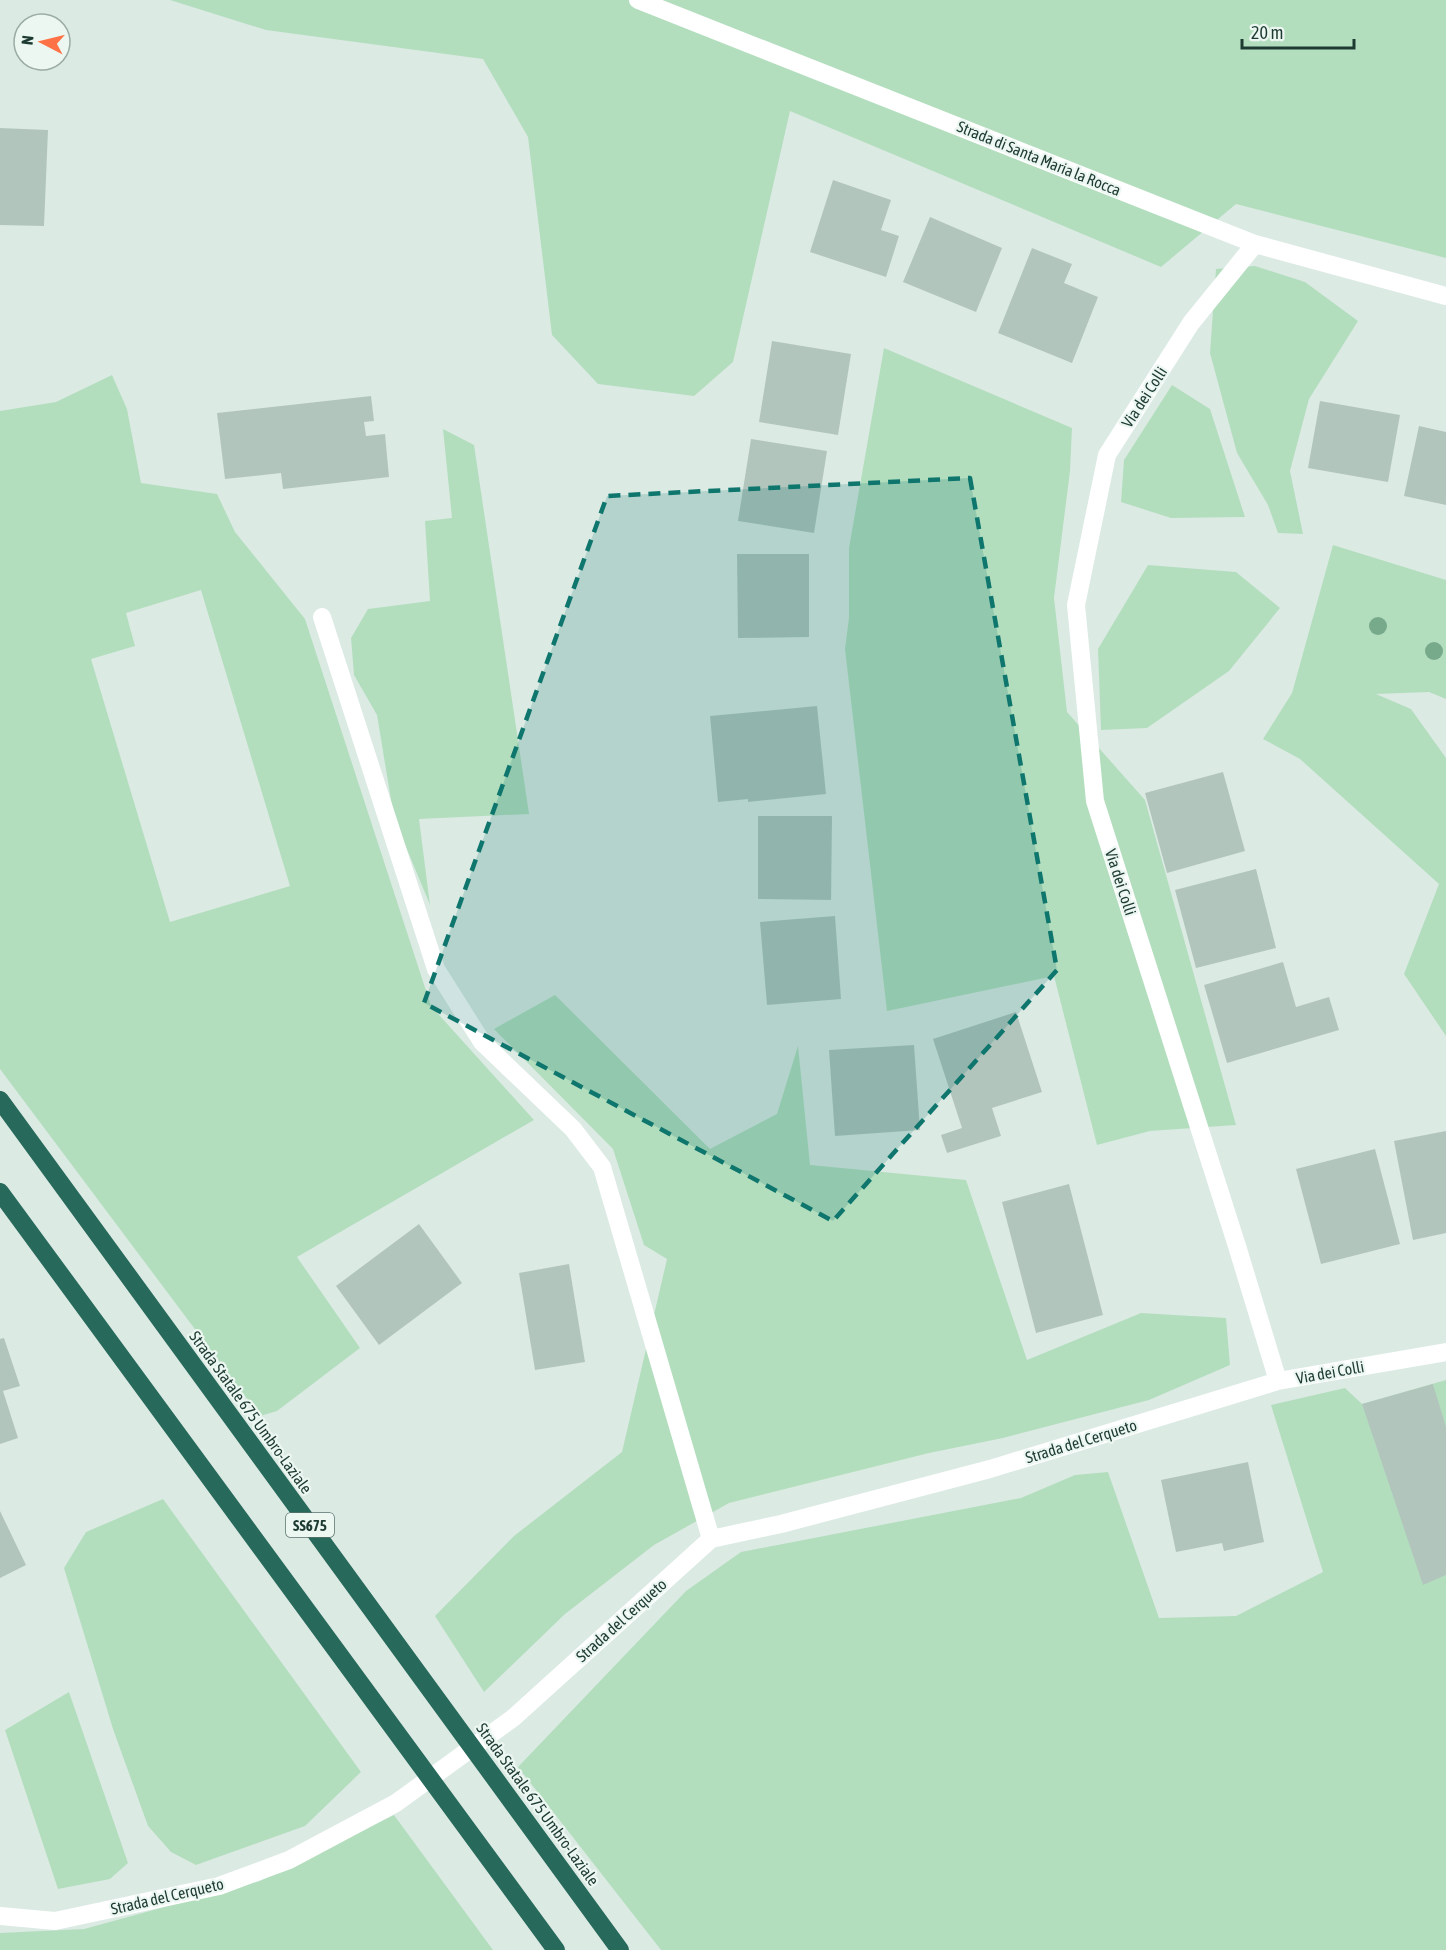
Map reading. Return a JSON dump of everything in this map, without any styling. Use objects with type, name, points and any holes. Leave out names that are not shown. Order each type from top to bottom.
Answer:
[{"type":"highway","name":"Strada Statale 675 Umbro-Laziale","points":[[0,1100],[620,1950]]},
{"type":"highway","points":[[0,1192],[556,1950]]},
{"type":"street","name":"Strada di Santa Maria la Rocca","points":[[638,0],[1255,244],[1446,296]]},
{"type":"street","name":"Via dei Colli","points":[[1255,244],[1191,323],[1107,455],[1076,605],[1095,801],[1278,1381],[1446,1352]]},
{"type":"street","points":[[322,617],[436,969],[482,1042],[573,1129],[602,1167],[711,1539]]},
{"type":"street","name":"Strada del Cerqueto","points":[[0,1916],[55,1921],[219,1886],[289,1860],[396,1803],[513,1718],[711,1539],[781,1524],[990,1469],[1278,1381]]},
{"type":"highlighted area","points":[[970,478],[1057,970],[833,1221],[424,1003],[607,496]]},
{"type":"green space","points":[[170,0],[1446,0],[1446,258],[1236,204],[1161,267],[790,111],[733,362],[694,396],[598,384],[552,335],[528,137],[483,59],[266,30]]},
{"type":"green space","points":[[1255,266],[1305,282],[1358,321],[1309,399],[1290,471],[1303,534],[1278,533],[1268,505],[1237,453],[1210,353],[1216,269]]},
{"type":"green space","points":[[884,348],[1072,428],[1070,471],[1054,598],[1067,712],[1145,800],[1236,1125],[1150,1131],[1097,1145],[1054,976],[887,1011],[845,649],[849,618],[849,548]]},
{"type":"green space","points":[[112,375],[127,409],[141,483],[217,494],[235,532],[305,619],[431,1006],[534,1120],[297,1257],[360,1348],[277,1411],[260,1416],[0,1069],[0,411],[56,402]],"holes":[[[201,590],[290,886],[170,922],[91,659],[135,646],[126,613]]]},
{"type":"green space","points":[[1172,385],[1210,409],[1245,517],[1171,518],[1121,502],[1124,460]]},
{"type":"green space","points":[[443,429],[474,445],[529,814],[419,819],[430,905],[394,818],[377,715],[354,675],[351,638],[368,609],[430,601],[425,521],[452,518]]},
{"type":"green space","points":[[1333,545],[1446,580],[1446,699],[1429,692],[1376,694],[1411,709],[1446,758],[1446,1036],[1404,974],[1439,884],[1300,759],[1263,739],[1292,693]]},
{"type":"green space","points":[[1148,565],[1236,572],[1280,608],[1229,671],[1147,728],[1101,730],[1098,649]]},
{"type":"green space","points":[[555,995],[710,1149],[777,1114],[798,1046],[810,1165],[966,1180],[1027,1360],[1141,1313],[1226,1318],[1230,1365],[1149,1400],[1003,1438],[929,1453],[729,1503],[654,1545],[565,1614],[484,1692],[435,1616],[514,1536],[622,1452],[667,1259],[644,1245],[613,1149],[494,1029]]},
{"type":"green space","points":[[1446,1380],[1446,1950],[661,1950],[518,1767],[686,1591],[741,1552],[1021,1498],[1075,1475],[1108,1472],[1159,1618],[1236,1616],[1323,1572],[1271,1405],[1345,1388],[1362,1404]]},
{"type":"green space","points":[[163,1499],[361,1772],[305,1826],[196,1865],[171,1852],[148,1826],[113,1729],[64,1568],[86,1532]]},
{"type":"green space","points":[[69,1692],[128,1863],[110,1879],[58,1889],[5,1730]]},
{"type":"green space","points":[[394,1815],[493,1950],[0,1950],[0,1933],[84,1929],[260,1881]]},
{"type":"building","points":[[0,128],[48,130],[44,226],[0,225]]},
{"type":"building","points":[[833,180],[891,200],[881,230],[899,236],[886,277],[810,252]]},
{"type":"building","points":[[930,217],[1002,248],[976,312],[903,282]]},
{"type":"building","points":[[1032,248],[1072,264],[1064,283],[1098,297],[1072,363],[998,333]]},
{"type":"building","points":[[772,341],[851,354],[838,435],[759,422]]},
{"type":"building","points":[[371,396],[374,421],[364,422],[366,436],[385,434],[389,477],[283,489],[281,473],[225,479],[217,413]]},
{"type":"building","points":[[1320,401],[1400,415],[1388,482],[1308,468]]},
{"type":"building","points":[[1419,426],[1446,432],[1446,505],[1404,496]]},
{"type":"building","points":[[751,439],[827,451],[814,533],[738,521]]},
{"type":"building","points":[[737,554],[809,554],[809,637],[738,638]]},
{"type":"building","points":[[817,706],[826,794],[748,802],[748,799],[718,802],[710,716]]},
{"type":"building","points":[[1223,772],[1245,851],[1167,873],[1145,793]]},
{"type":"building","points":[[758,816],[832,816],[831,900],[758,899]]},
{"type":"building","points":[[1256,869],[1276,948],[1196,968],[1175,890]]},
{"type":"building","points":[[835,916],[841,999],[767,1005],[760,922]]},
{"type":"building","points":[[1283,962],[1296,1007],[1329,997],[1339,1030],[1227,1063],[1204,985]]},
{"type":"building","points":[[1016,1012],[1042,1092],[992,1108],[1001,1136],[947,1153],[941,1135],[962,1128],[933,1039]]},
{"type":"building","points":[[914,1045],[920,1130],[835,1136],[829,1050]]},
{"type":"building","points":[[1446,1131],[1446,1233],[1413,1240],[1394,1141]]},
{"type":"building","points":[[1375,1149],[1400,1244],[1321,1264],[1296,1169]]},
{"type":"building","points":[[1069,1184],[1103,1315],[1036,1333],[1002,1202]]},
{"type":"building","points":[[419,1224],[462,1283],[379,1345],[336,1286]]},
{"type":"building","points":[[569,1264],[585,1362],[535,1370],[519,1273]]},
{"type":"building","points":[[4,1338],[20,1386],[3,1391],[18,1438],[0,1444],[0,1339]]},
{"type":"building","points":[[1433,1384],[1446,1427],[1446,1575],[1423,1585],[1362,1404]]},
{"type":"building","points":[[1248,1462],[1264,1542],[1224,1551],[1222,1543],[1176,1552],[1161,1480]]},
{"type":"building","points":[[0,1511],[26,1565],[0,1578]]}]
